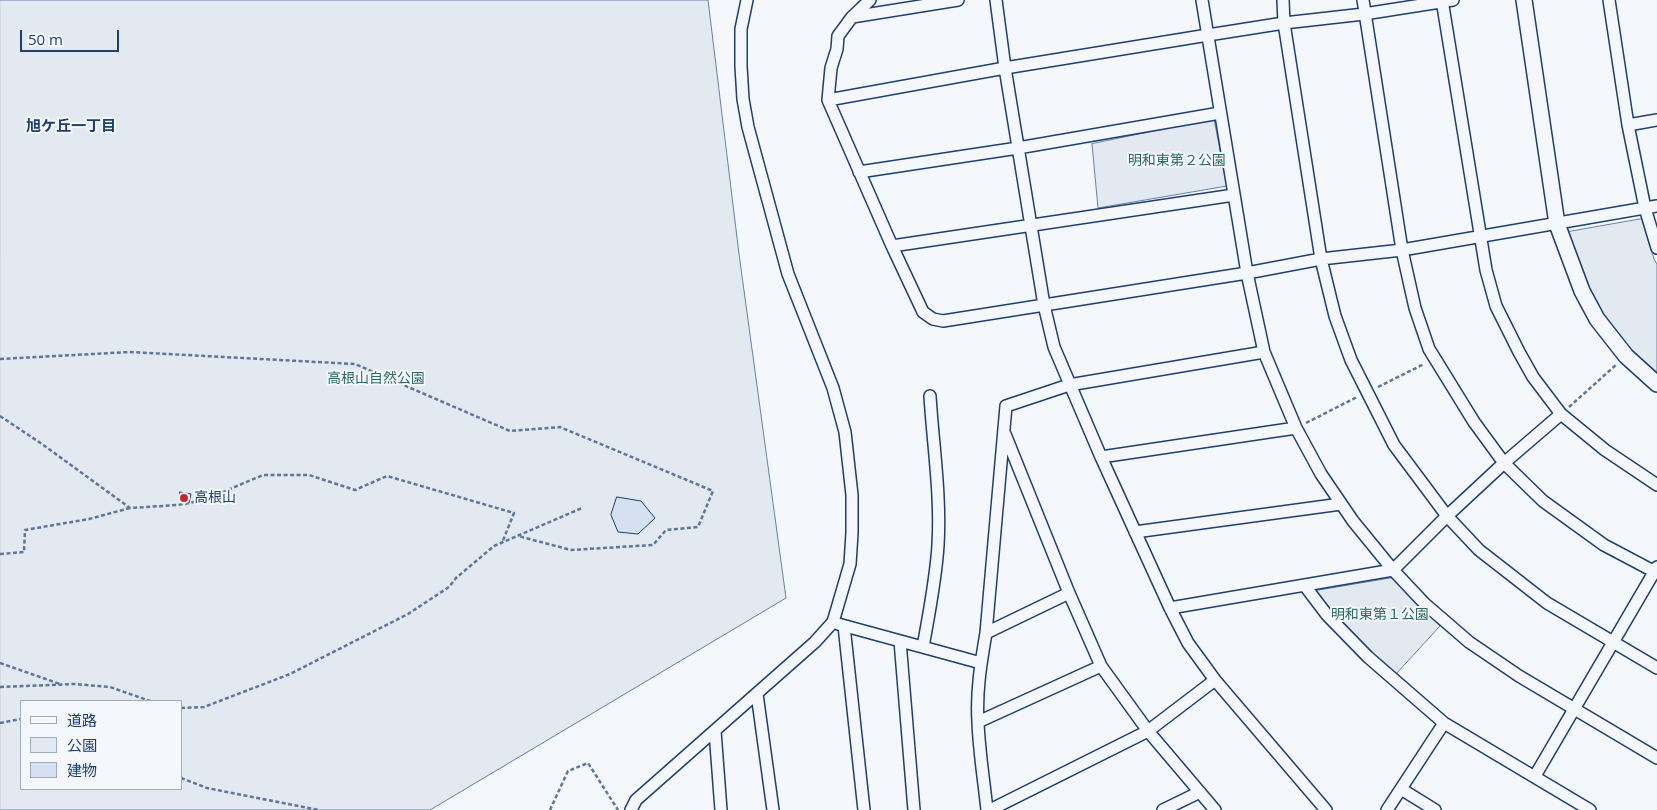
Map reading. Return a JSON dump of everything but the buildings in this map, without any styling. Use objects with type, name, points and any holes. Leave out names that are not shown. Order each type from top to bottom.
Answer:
[{"type":"street","points":[[748,0],[741,29],[743,99],[748,127],[788,274],[834,388],[846,432],[852,495],[852,534],[850,564],[838,624],[864,810]]},
{"type":"street","points":[[870,0],[852,17],[838,36],[838,49],[831,68],[828,100],[923,312],[932,319],[943,321],[1321,260],[1402,250],[1657,206]]},
{"type":"street","points":[[852,17],[958,0]]},
{"type":"street","points":[[996,0],[1005,68],[1044,305],[1054,347],[1069,386],[1170,608],[1188,643],[1215,680],[1326,810]]},
{"type":"street","points":[[1202,0],[1247,273],[1264,352],[1296,428],[1321,474],[1341,504],[1393,570],[1425,604],[1469,642],[1519,676],[1657,758]]},
{"type":"street","points":[[1283,0],[1284,23],[1321,260],[1335,316],[1351,360],[1394,445],[1447,516],[1479,550],[1547,603],[1657,668]]},
{"type":"street","points":[[1363,0],[1402,250],[1415,308],[1429,350],[1474,422],[1504,463],[1543,501],[1596,540],[1656,571],[1535,776]]},
{"type":"street","points":[[1524,0],[1557,224],[1582,292],[1597,318],[1626,356],[1657,384]]},
{"type":"street","points":[[1610,0],[1628,125],[1645,208],[1657,248]]},
{"type":"street","points":[[828,100],[1005,68],[1208,35],[1446,1],[1486,270],[1496,306],[1533,377],[1561,414],[1605,450],[1657,485]]},
{"type":"street","points":[[860,172],[1018,148],[1220,113]]},
{"type":"street","points":[[1628,125],[1657,120]]},
{"type":"street","points":[[892,246],[1234,195]]},
{"type":"street","points":[[1215,680],[1148,731],[989,810],[978,722],[981,663],[986,633],[1006,406],[1069,386],[1264,352]]},
{"type":"street","points":[[923,646],[933,594],[938,544],[938,512],[930,396]]},
{"type":"street","points":[[1170,608],[1393,570],[1504,463],[1561,414]]},
{"type":"street","points":[[1101,457],[1296,428]]},
{"type":"street","points":[[1004,432],[1101,666],[1148,731],[1215,810]]},
{"type":"street","points":[[1135,532],[1341,504]]},
{"type":"street","points":[[1305,586],[1327,615],[1368,658],[1444,723],[1590,810]]},
{"type":"street","points":[[986,633],[1070,593]]},
{"type":"street","points":[[838,624],[981,663]]},
{"type":"street","points":[[631,810],[636,800],[838,624]]},
{"type":"street","points":[[900,641],[914,810]]},
{"type":"street","points":[[978,722],[1101,666]]},
{"type":"street","points":[[757,694],[773,810]]},
{"type":"street","points":[[1387,810],[1444,723]]},
{"type":"street","points":[[715,731],[721,810]]},
{"type":"street","points":[[1401,789],[1435,810]]},
{"type":"street","points":[[1163,810],[1200,792]]},
{"type":"path","points":[[0,359],[130,352],[355,364],[510,431],[560,427],[713,492],[698,527],[666,530],[653,545],[571,550],[518,536]]},
{"type":"path","points":[[1561,414],[1626,356]]},
{"type":"path","points":[[0,416],[130,508]]},
{"type":"path","points":[[0,554],[24,552],[25,530],[90,519],[130,508],[178,505],[204,500],[264,476],[309,474],[355,490],[387,476],[514,513],[502,543]]},
{"type":"path","points":[[182,708],[204,707],[290,674],[408,614],[449,587],[494,546],[582,508]]},
{"type":"path","points":[[0,663],[61,684]]},
{"type":"path","points":[[0,687],[61,684],[110,687],[147,700]]},
{"type":"path","points":[[0,724],[20,720]]},
{"type":"path","points":[[550,810],[568,771],[588,763],[618,810]]},
{"type":"path","points":[[182,778],[207,788],[271,802],[282,801],[319,810]]},
{"type":"green space","name":"高根山自然公園","points":[[0,0],[708,0],[739,254],[786,598],[430,810],[0,810]]},
{"type":"green space","name":"明和東第２公園","points":[[1214,119],[1227,186],[1098,208],[1092,144]]},
{"type":"green space","points":[[1642,219],[1657,264],[1657,373],[1624,342],[1590,294],[1568,232]]},
{"type":"green space","name":"明和東第１公園","points":[[1392,578],[1440,626],[1395,675],[1345,629],[1315,591]]},
{"type":"place","name":"高根山","points":[[184,498]]},
{"type":"district","name":"旭ケ丘一丁目","points":[[71,127]]}]
